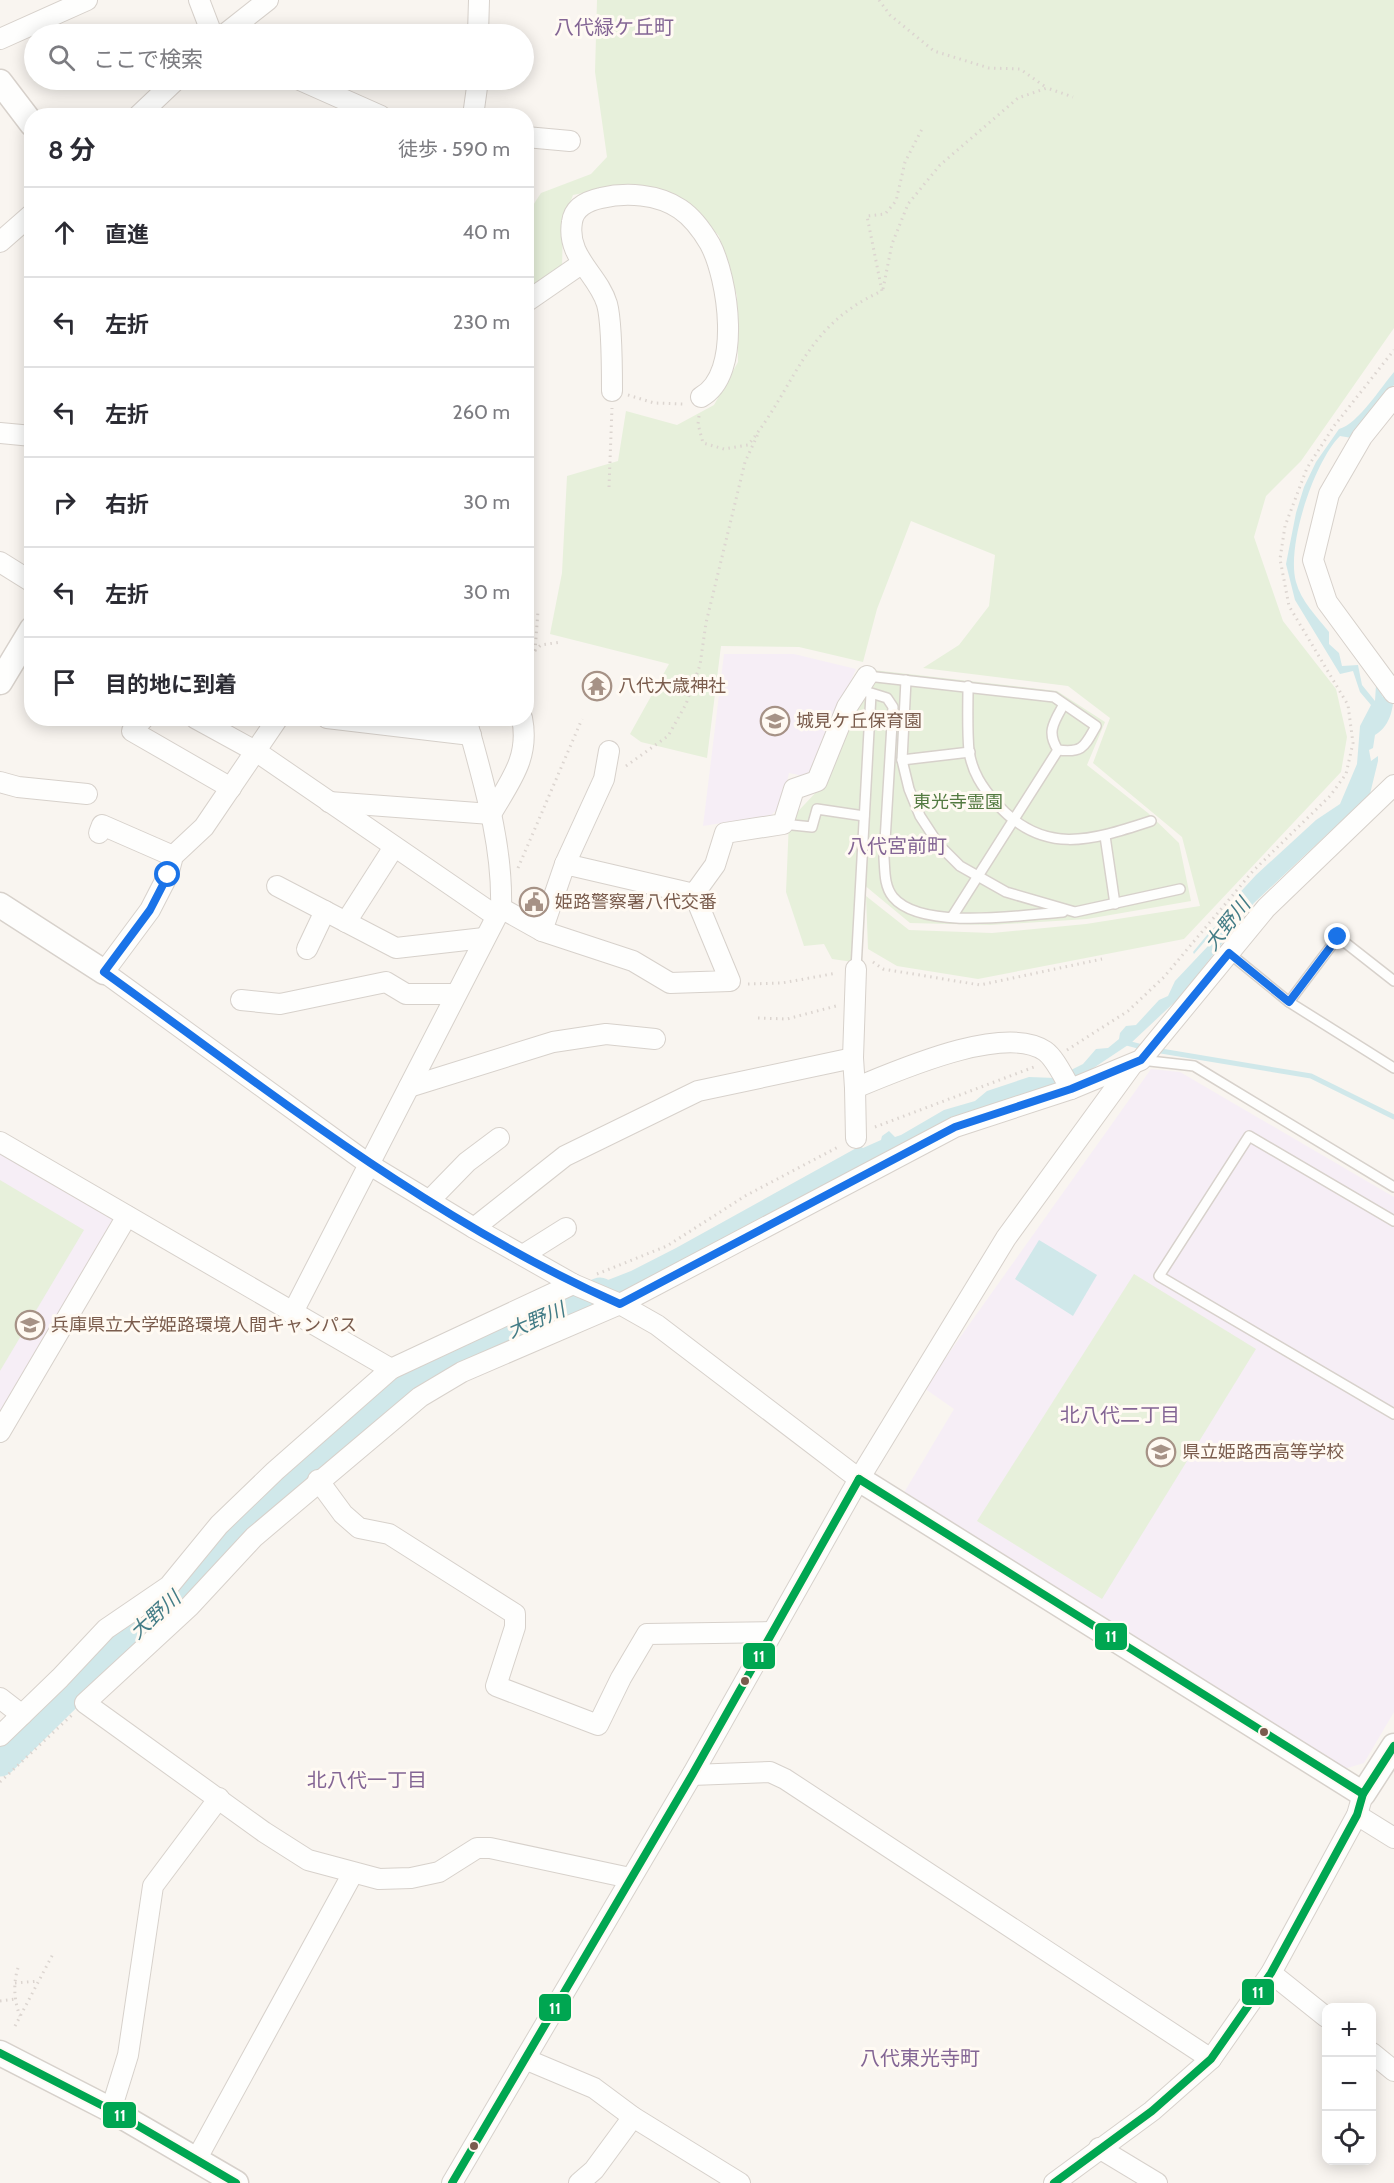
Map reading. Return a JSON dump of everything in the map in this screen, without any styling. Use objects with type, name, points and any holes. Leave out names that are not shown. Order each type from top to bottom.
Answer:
[{"type":"street","points":[[33,24],[87,0]]},
{"type":"street","points":[[199,0],[208,24]]},
{"type":"street","points":[[238,24],[268,0]]},
{"type":"street","points":[[478,24],[479,0]]},
{"type":"street","points":[[0,39],[24,28]]},
{"type":"street","points":[[0,82],[24,114]]},
{"type":"street","points":[[146,108],[165,90]]},
{"type":"street","points":[[322,90],[363,108]]},
{"type":"street","points":[[474,108],[477,90]]},
{"type":"street","points":[[534,138],[570,141]]},
{"type":"street","points":[[612,391],[607,304],[581,264],[572,243],[572,222],[576,209],[591,200],[622,193],[650,198],[680,209],[697,225],[710,244],[726,291],[728,321],[723,370],[714,386],[702,398]]},
{"type":"street","points":[[0,242],[24,221]]},
{"type":"street","points":[[534,296],[581,264]]},
{"type":"street","points":[[1391,690],[1327,602],[1313,560],[1329,494],[1362,437],[1394,397]]},
{"type":"street","points":[[0,433],[24,435]]},
{"type":"street","points":[[0,562],[24,577]]},
{"type":"street","points":[[0,682],[24,642]]},
{"type":"street","points":[[694,894],[715,865],[725,833],[783,824],[794,789],[817,781],[865,686]]},
{"type":"street","points":[[137,726],[132,731],[231,788]]},
{"type":"street","points":[[210,726],[257,752],[394,847],[498,912],[542,931],[633,961],[670,983],[730,981],[694,894]]},
{"type":"street","points":[[104,972],[150,910],[168,875],[173,856],[204,827],[273,726]]},
{"type":"street","points":[[292,1314],[498,912],[500,863],[491,814],[468,727],[452,726]]},
{"type":"street","points":[[491,814],[523,758],[524,726]]},
{"type":"street","points":[[542,931],[565,864],[604,779],[609,751]]},
{"type":"street","points":[[0,782],[18,787],[87,794]]},
{"type":"street","points":[[452,2183],[692,1775],[859,1479],[1006,1238],[1136,1062],[1266,908],[1394,785]]},
{"type":"street","points":[[329,802],[491,814]]},
{"type":"street","points":[[99,833],[102,825],[173,856]]},
{"type":"street","points":[[346,922],[394,847]]},
{"type":"street","points":[[565,864],[694,894]]},
{"type":"street","points":[[277,886],[396,948],[484,938]]},
{"type":"street","points":[[0,905],[104,972],[370,1165],[474,1228],[657,1325],[859,1479],[1360,1804],[1394,1838]]},
{"type":"street","points":[[307,950],[326,911]]},
{"type":"street","points":[[856,1138],[853,1058],[857,960]]},
{"type":"street","points":[[241,1000],[280,1004],[386,982],[406,994],[456,994]]},
{"type":"street","points":[[409,1087],[553,1041],[606,1034],[655,1039]]},
{"type":"street","points":[[855,1088],[933,1056],[1011,1041],[1045,1051],[1071,1089]]},
{"type":"street","points":[[474,1228],[565,1156],[698,1091],[853,1058]]},
{"type":"street","points":[[630,1878],[490,1848],[477,1848],[439,1872],[411,1878],[379,1879],[308,1860],[264,1832],[85,1703],[189,1607],[254,1537],[318,1480],[420,1397],[445,1382],[620,1304],[955,1127],[1071,1089],[1136,1062]]},
{"type":"street","points":[[429,1201],[467,1162],[499,1138]]},
{"type":"street","points":[[0,1142],[292,1314],[391,1369]]},
{"type":"street","points":[[0,1432],[127,1216]]},
{"type":"street","points":[[523,1255],[566,1228]]},
{"type":"street","points":[[0,1736],[106,1629],[169,1586],[219,1525],[274,1471],[391,1369],[578,1285]]},
{"type":"street","points":[[318,1480],[342,1514],[359,1528],[389,1534],[514,1614],[515,1626],[496,1686],[598,1725],[621,1678],[647,1635],[772,1632]]},
{"type":"street","points":[[0,1698],[22,1715]]},
{"type":"street","points":[[1054,2183],[1152,2111],[1211,2059],[1271,1973],[1360,1804],[1393,1749]]},
{"type":"street","points":[[692,1775],[770,1772],[785,1779],[1211,2059]]},
{"type":"street","points":[[111,2110],[128,2055],[153,1886],[219,1798]]},
{"type":"street","points":[[196,2160],[353,1873]]},
{"type":"street","points":[[1271,1973],[1322,2014]]},
{"type":"street","points":[[0,2053],[111,2110],[236,2183]]},
{"type":"street","points":[[1376,2057],[1394,2071]]},
{"type":"street","points":[[525,2059],[594,2088],[633,2117],[740,2183]]},
{"type":"street","points":[[579,2183],[594,2170],[633,2117]]},
{"type":"street","points":[[1099,2148],[1157,2183]]},
{"type":"lane","points":[[865,686],[906,680],[1054,696],[1096,726],[1085,746],[1074,752],[1058,750],[1051,740],[1050,729],[1064,704]]},
{"type":"lane","points":[[906,680],[902,760],[920,816],[939,845],[960,866],[1006,892],[1074,912]]},
{"type":"lane","points":[[857,960],[864,816],[865,686]]},
{"type":"lane","points":[[865,686],[887,698],[892,707],[884,858],[885,880],[893,897],[907,909],[919,914],[952,917],[1074,912],[1180,889]]},
{"type":"lane","points":[[968,686],[969,752],[979,784],[1012,822],[1038,836],[1068,840],[1105,836],[1151,821]]},
{"type":"lane","points":[[952,917],[1058,750]]},
{"type":"lane","points":[[902,760],[969,752]]},
{"type":"lane","points":[[783,824],[812,827],[817,810],[864,816]]},
{"type":"lane","points":[[1105,836],[1115,904]]},
{"type":"lane","points":[[1289,1002],[1338,937],[1394,981]]},
{"type":"lane","points":[[1229,953],[1289,1002],[1394,1068]]},
{"type":"lane","points":[[1136,1062],[1194,1066],[1394,1187]]},
{"type":"lane","points":[[1394,1221],[1249,1136],[1159,1276],[1394,1414]]},
{"type":"path","points":[[879,0],[890,15],[934,51],[989,68],[1020,69],[1047,88],[1073,97]]},
{"type":"path","points":[[882,291],[892,244],[908,204],[940,165],[1018,98],[1047,88]]},
{"type":"path","points":[[882,291],[867,216],[885,214],[896,201],[905,162],[922,129]]},
{"type":"path","points":[[604,779],[668,736],[686,704],[700,665],[706,623],[745,462],[761,429],[811,347],[835,318],[859,301],[882,291]]},
{"type":"path","points":[[578,1285],[667,1245],[745,1196],[878,1125],[1052,1060],[1128,1011],[1164,977],[1253,871],[1330,796],[1346,774],[1353,743],[1348,705],[1289,606],[1280,559],[1285,526],[1306,468],[1334,426],[1394,350]]},
{"type":"path","points":[[609,487],[612,391],[654,403],[691,404],[702,398]]},
{"type":"path","points":[[702,398],[698,424],[703,442],[724,450],[748,445],[761,429]]},
{"type":"path","points":[[535,651],[538,611]]},
{"type":"path","points":[[535,651],[541,645],[561,642]]},
{"type":"path","points":[[514,876],[582,719]]},
{"type":"path","points":[[730,981],[756,985],[782,983],[857,960],[882,969],[980,985],[1102,959]]},
{"type":"path","points":[[758,1018],[787,1019],[855,1001]]},
{"type":"path","points":[[0,1782],[85,1703]]},
{"type":"path","points":[[15,2026],[54,1952]]},
{"type":"path","points":[[18,1968],[15,1983],[18,1989],[15,1999],[20,2016]]},
{"type":"path","points":[[15,1983],[39,1981]]},
{"type":"path","points":[[0,2001],[15,1999]]},
{"type":"shaded area","name":"城見ケ丘保育園","points":[[724,654],[794,654],[856,669],[809,777],[789,773],[781,806],[771,815],[703,826]]},
{"type":"shaded area","name":"県立姫路西高等学校","points":[[1151,1069],[1180,1072],[1394,1197],[1394,1712],[1364,1763],[1344,1769],[902,1496],[954,1409],[924,1388]]},
{"type":"shaded area","name":"兵庫県立大学姫路環境人間キャンパス","points":[[0,1147],[119,1218],[0,1426]]},
{"type":"green space","points":[[597,0],[1394,0],[1394,328],[1301,461],[1266,496],[1254,537],[1283,621],[1336,689],[1347,737],[1341,772],[1184,939],[978,979],[897,966],[868,949],[866,896],[909,930],[992,933],[1086,924],[1200,906],[1182,837],[1093,763],[1110,718],[1068,686],[923,668],[959,645],[989,606],[995,555],[911,521],[877,609],[863,662],[799,647],[721,646],[707,758],[641,742],[630,734],[669,664],[550,634],[562,573],[567,476],[618,461],[626,411],[677,425],[714,405],[738,362],[737,296],[719,236],[686,201],[629,184],[573,195],[563,221],[562,269],[534,284],[534,204],[541,193],[591,174],[607,157],[595,72]]},
{"type":"green space","name":"東光寺霊園","points":[[873,670],[1057,691],[1105,722],[1087,765],[1148,813],[1179,843],[1191,901],[1087,919],[990,925],[910,923],[863,884],[860,963],[832,959],[824,944],[804,946],[786,892],[789,821],[819,789]]},
{"type":"green space","points":[[0,1180],[84,1230],[0,1371]]},
{"type":"green space","points":[[1134,1274],[1256,1349],[1102,1599],[977,1521]]},
{"type":"water","points":[[1394,372],[1394,385],[1352,438],[1340,436],[1330,448],[1304,505],[1295,548],[1294,566],[1298,589],[1329,632],[1329,644],[1339,653],[1342,666],[1358,665],[1362,685],[1375,701],[1376,685],[1383,697],[1394,686],[1388,720],[1381,731],[1375,735],[1373,748],[1369,750],[1371,761],[1378,756],[1370,794],[1254,903],[1179,998],[1131,1043],[1074,1081],[978,1114],[875,1158],[634,1289],[566,1319],[554,1301],[631,1271],[860,1146],[863,1148],[881,1140],[882,1136],[889,1131],[895,1137],[901,1135],[944,1110],[975,1101],[987,1091],[1029,1077],[1055,1078],[1083,1064],[1096,1049],[1108,1048],[1119,1039],[1120,1033],[1126,1026],[1136,1025],[1159,1000],[1168,996],[1175,981],[1209,945],[1207,939],[1194,954],[1193,952],[1212,929],[1223,922],[1222,912],[1256,875],[1316,820],[1340,804],[1357,764],[1360,726],[1371,705],[1360,692],[1353,671],[1340,674],[1295,600],[1286,564],[1296,513],[1304,487],[1316,462],[1339,429],[1361,413]]},
{"type":"water","points":[[1039,1240],[1097,1275],[1073,1316],[1015,1279]]},
{"type":"waterway","points":[[1123,1042],[1146,1048]]},
{"type":"waterway","points":[[1155,1050],[1311,1076],[1394,1117]]},
{"type":"waterway","name":"大野川","points":[[0,1760],[69,1692],[175,1598],[285,1482],[440,1364],[531,1321],[600,1294]]},
{"type":"transit line","name":"11","points":[[859,1479],[1363,1794]]},
{"type":"transit line","name":"11","points":[[452,2183],[692,1775],[859,1479]]},
{"type":"transit line","name":"11","points":[[1054,2183],[1152,2111],[1211,2059],[1271,1973],[1357,1815],[1363,1794],[1394,1746]]},
{"type":"transit line","name":"11","points":[[0,2053],[111,2110],[236,2183]]},
{"type":"place","name":"八代大歳神社","points":[[597,686]]},
{"type":"place","name":"城見ケ丘保育園","points":[[775,721]]},
{"type":"place","name":"姫路警察署八代交番","points":[[534,902]]},
{"type":"place","name":"兵庫県立大学姫路環境人間キャンパス","points":[[30,1325]]},
{"type":"place","name":"県立姫路西高等学校","points":[[1161,1452]]},
{"type":"district","name":"八代緑ケ丘町","points":[[614,27]]},
{"type":"district","name":"八代宮前町","points":[[897,846]]},
{"type":"district","name":"北八代二丁目","points":[[1120,1415]]},
{"type":"district","name":"北八代一丁目","points":[[367,1780]]},
{"type":"district","name":"八代東光寺町","points":[[920,2058]]},
{"type":"route","points":[[168,875],[150,910],[104,972],[370,1165],[573,1284],[620,1304],[955,1127],[1071,1089],[1141,1060],[1229,953],[1289,1002],[1338,937]]}]
